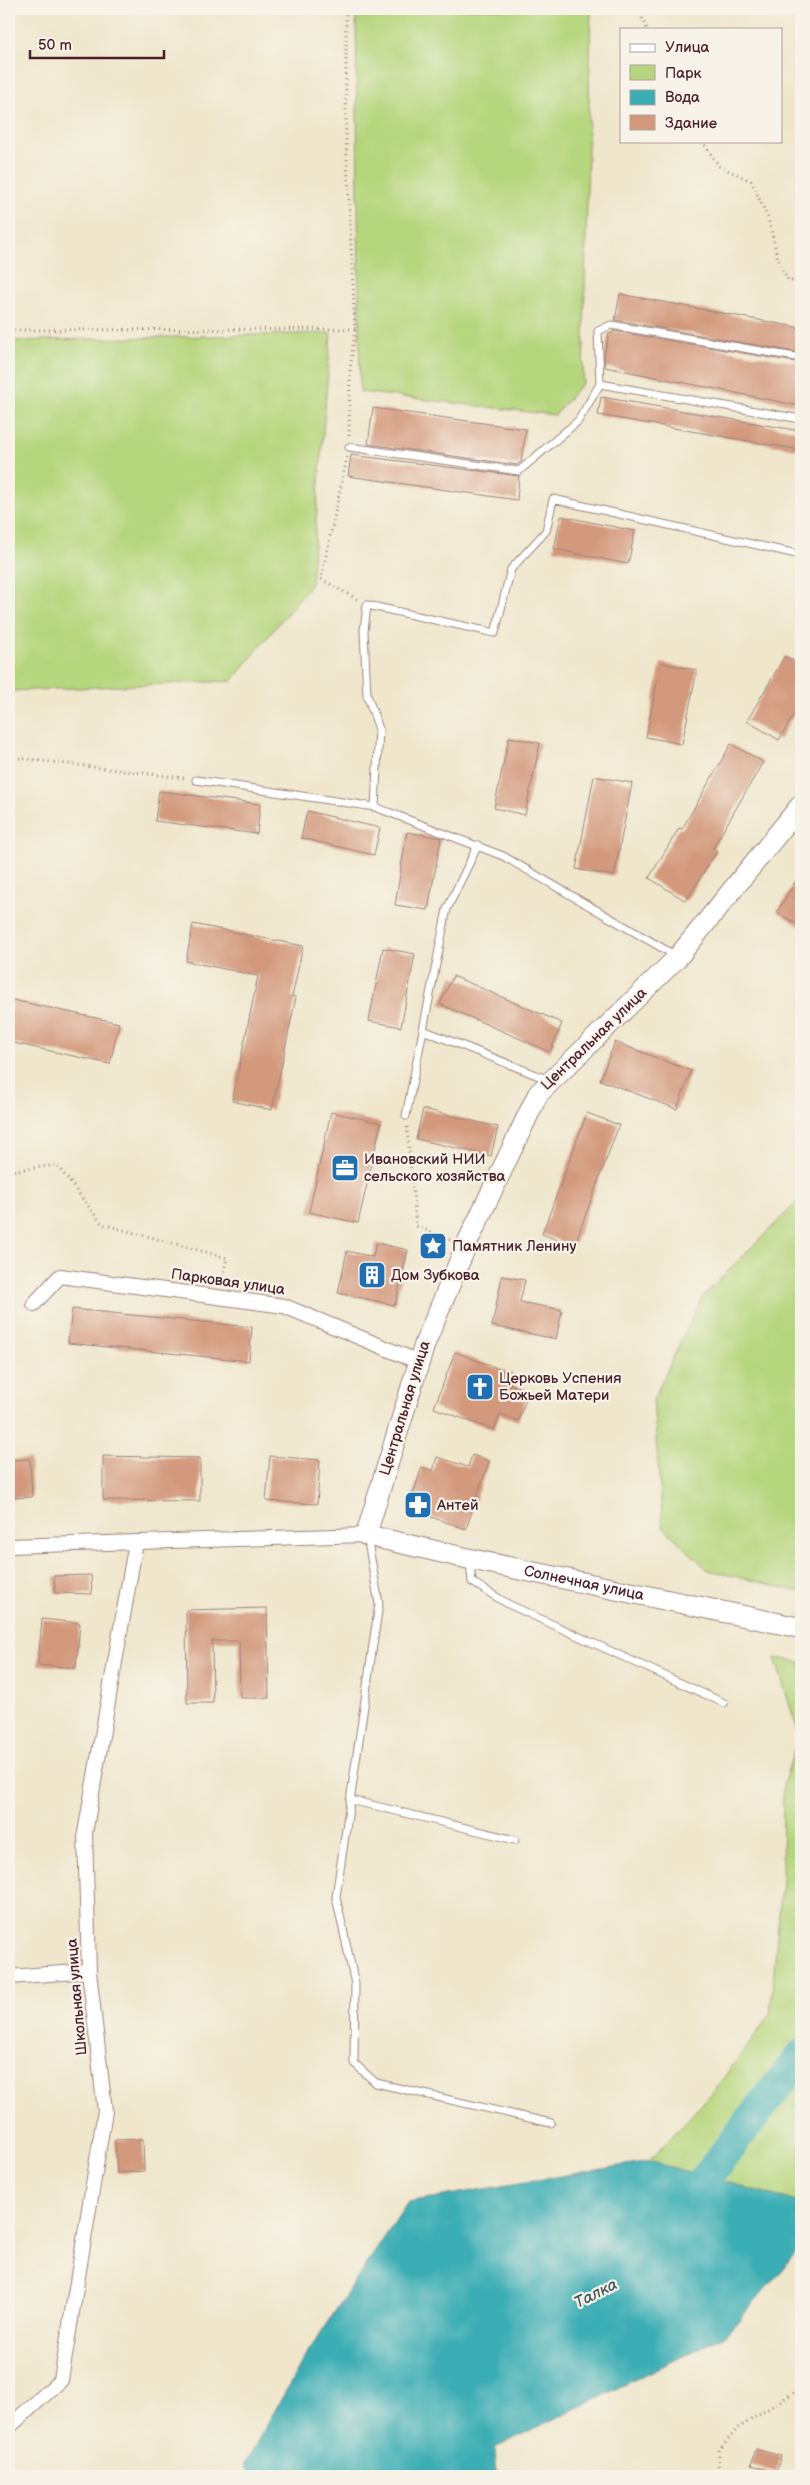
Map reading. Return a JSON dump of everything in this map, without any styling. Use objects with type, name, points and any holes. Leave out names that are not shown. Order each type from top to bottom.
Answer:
[{"type":"street","name":"Центральная улица","points":[[366,1534],[419,1362],[436,1314],[538,1094],[678,957],[801,805]]},
{"type":"street","name":"Парковая улица","points":[[34,1304],[60,1276],[284,1306],[419,1362]]},
{"type":"street","points":[[9,1546],[366,1534]]},
{"type":"street","name":"Солнечная улица","points":[[366,1534],[470,1560],[801,1628]]},
{"type":"street","name":"Школьная улица","points":[[9,2427],[61,2380],[104,2111],[89,1971],[85,1833],[136,1542]]},
{"type":"street","points":[[9,1977],[89,1971]]},
{"type":"lane","points":[[349,447],[519,471],[578,421],[600,384],[598,331],[612,325],[801,358]]},
{"type":"lane","points":[[600,384],[801,419]]},
{"type":"lane","points":[[375,807],[379,729],[367,695],[364,631],[367,605],[495,633],[512,569],[546,531],[553,499],[801,555]]},
{"type":"lane","points":[[196,780],[375,807],[503,856],[678,957]]},
{"type":"lane","points":[[406,1116],[447,909],[478,846]]},
{"type":"lane","points":[[423,1030],[551,1081]]},
{"type":"lane","points":[[366,1534],[379,1604],[336,1896],[355,1984],[354,2063],[376,2083],[551,2123]]},
{"type":"lane","points":[[470,1560],[472,1582],[508,1604],[724,1703]]},
{"type":"lane","points":[[351,1800],[515,1840]]},
{"type":"path","points":[[346,9],[346,138],[355,329],[350,372],[349,447],[321,579],[367,605]]},
{"type":"path","points":[[638,9],[647,28]]},
{"type":"path","points":[[703,142],[719,166],[751,181],[768,218],[778,259],[788,280],[801,283]]},
{"type":"path","points":[[9,330],[355,329]]},
{"type":"path","points":[[9,757],[196,780]]},
{"type":"path","points":[[406,1116],[416,1226],[466,1247]]},
{"type":"path","points":[[9,1172],[57,1165],[102,1224],[226,1258],[221,1284],[230,1287]]},
{"type":"path","points":[[718,2476],[719,2450],[738,2428],[801,2388]]},
{"type":"green space","points":[[356,9],[591,9],[583,382],[555,415],[360,392]]},
{"type":"green space","points":[[331,333],[311,584],[232,681],[9,691],[9,341]]},
{"type":"green space","points":[[801,1198],[801,1592],[708,1570],[663,1527],[653,1400],[702,1297]]},
{"type":"green space","points":[[775,1658],[801,1662],[801,2203],[649,2161],[713,2092],[770,2015],[782,1881],[783,1785],[799,1735]]},
{"type":"water","points":[[649,2161],[801,2203],[801,2247],[726,2335],[495,2448],[497,2476],[251,2476],[244,2465],[308,2352],[408,2202]]},
{"type":"building","points":[[620,294],[801,328],[801,353],[615,320]]},
{"type":"building","points":[[613,331],[801,363],[801,406],[605,367],[604,356],[609,333],[612,334]]},
{"type":"building","points":[[601,397],[801,431],[801,450],[598,415]]},
{"type":"building","points":[[373,408],[526,429],[521,462],[517,465],[368,444]]},
{"type":"building","points":[[351,455],[519,476],[517,500],[348,476]]},
{"type":"building","points":[[561,516],[635,531],[628,564],[554,549]]},
{"type":"building","points":[[785,656],[801,665],[801,702],[779,740],[747,721]]},
{"type":"building","points":[[661,663],[697,670],[682,744],[646,737]]},
{"type":"building","points":[[509,737],[540,743],[525,815],[494,808]]},
{"type":"building","points":[[731,744],[763,762],[713,848],[717,851],[686,901],[649,878],[679,828],[682,829]]},
{"type":"building","points":[[594,776],[632,783],[614,876],[576,869]]},
{"type":"building","points":[[159,791],[260,804],[257,834],[155,821]]},
{"type":"building","points":[[307,811],[380,828],[374,855],[301,838]]},
{"type":"building","points":[[407,832],[441,838],[428,910],[395,905]]},
{"type":"building","points":[[801,872],[801,927],[777,912]]},
{"type":"building","points":[[193,924],[303,946],[292,997],[296,997],[272,1110],[232,1101],[258,976],[186,961]]},
{"type":"building","points":[[383,948],[415,954],[401,1027],[369,1021]]},
{"type":"building","points":[[453,976],[562,1023],[550,1052],[440,1004]]},
{"type":"building","points":[[13,1000],[119,1023],[110,1064],[9,1042],[9,1018]]},
{"type":"building","points":[[615,1042],[691,1071],[677,1109],[600,1080]]},
{"type":"building","points":[[423,1109],[498,1127],[491,1156],[416,1139]]},
{"type":"building","name":"Ивановский НИИ сельского хозяйства","points":[[331,1112],[381,1123],[358,1223],[309,1212]]},
{"type":"building","points":[[587,1113],[619,1125],[574,1246],[542,1234]]},
{"type":"building","name":"Дом Зубкова","points":[[376,1243],[408,1250],[395,1305],[338,1293],[347,1251],[373,1257]]},
{"type":"building","points":[[502,1276],[525,1280],[520,1302],[562,1310],[556,1339],[492,1326]]},
{"type":"building","points":[[72,1309],[252,1327],[249,1361],[68,1343]]},
{"type":"building","name":"Церковь Успения Божьей Матери","points":[[455,1352],[513,1374],[510,1384],[529,1391],[518,1421],[500,1414],[494,1430],[434,1408]]},
{"type":"building","points":[[472,1455],[489,1461],[466,1529],[408,1509],[422,1467],[433,1471],[437,1457],[468,1467]]},
{"type":"building","points":[[103,1456],[200,1458],[200,1501],[103,1500]]},
{"type":"building","points":[[270,1456],[320,1460],[317,1504],[266,1501]]},
{"type":"building","points":[[30,1459],[32,1497],[9,1498],[9,1460]]},
{"type":"building","points":[[91,1575],[92,1594],[55,1593],[54,1576]]},
{"type":"building","points":[[267,1608],[269,1698],[240,1698],[239,1641],[212,1641],[213,1703],[187,1703],[186,1610]]},
{"type":"building","points":[[42,1619],[80,1623],[76,1668],[38,1665]]},
{"type":"building","points":[[143,2139],[144,2171],[117,2173],[115,2140]]},
{"type":"building","points":[[756,2449],[781,2456],[776,2472],[751,2465]]},
{"type":"waterway","name":"Талка","points":[[680,2211],[801,2056]]},
{"type":"place","name":"Ивановский НИИ сельского хозяйства","points":[[345,1168]]},
{"type":"place","name":"Памятник Ленину","points":[[433,1246]]},
{"type":"place","name":"Дом Зубкова","points":[[372,1275]]},
{"type":"place","name":"Церковь Успения Божьей Матери","points":[[480,1387]]},
{"type":"place","name":"Антей","points":[[418,1505]]}]
